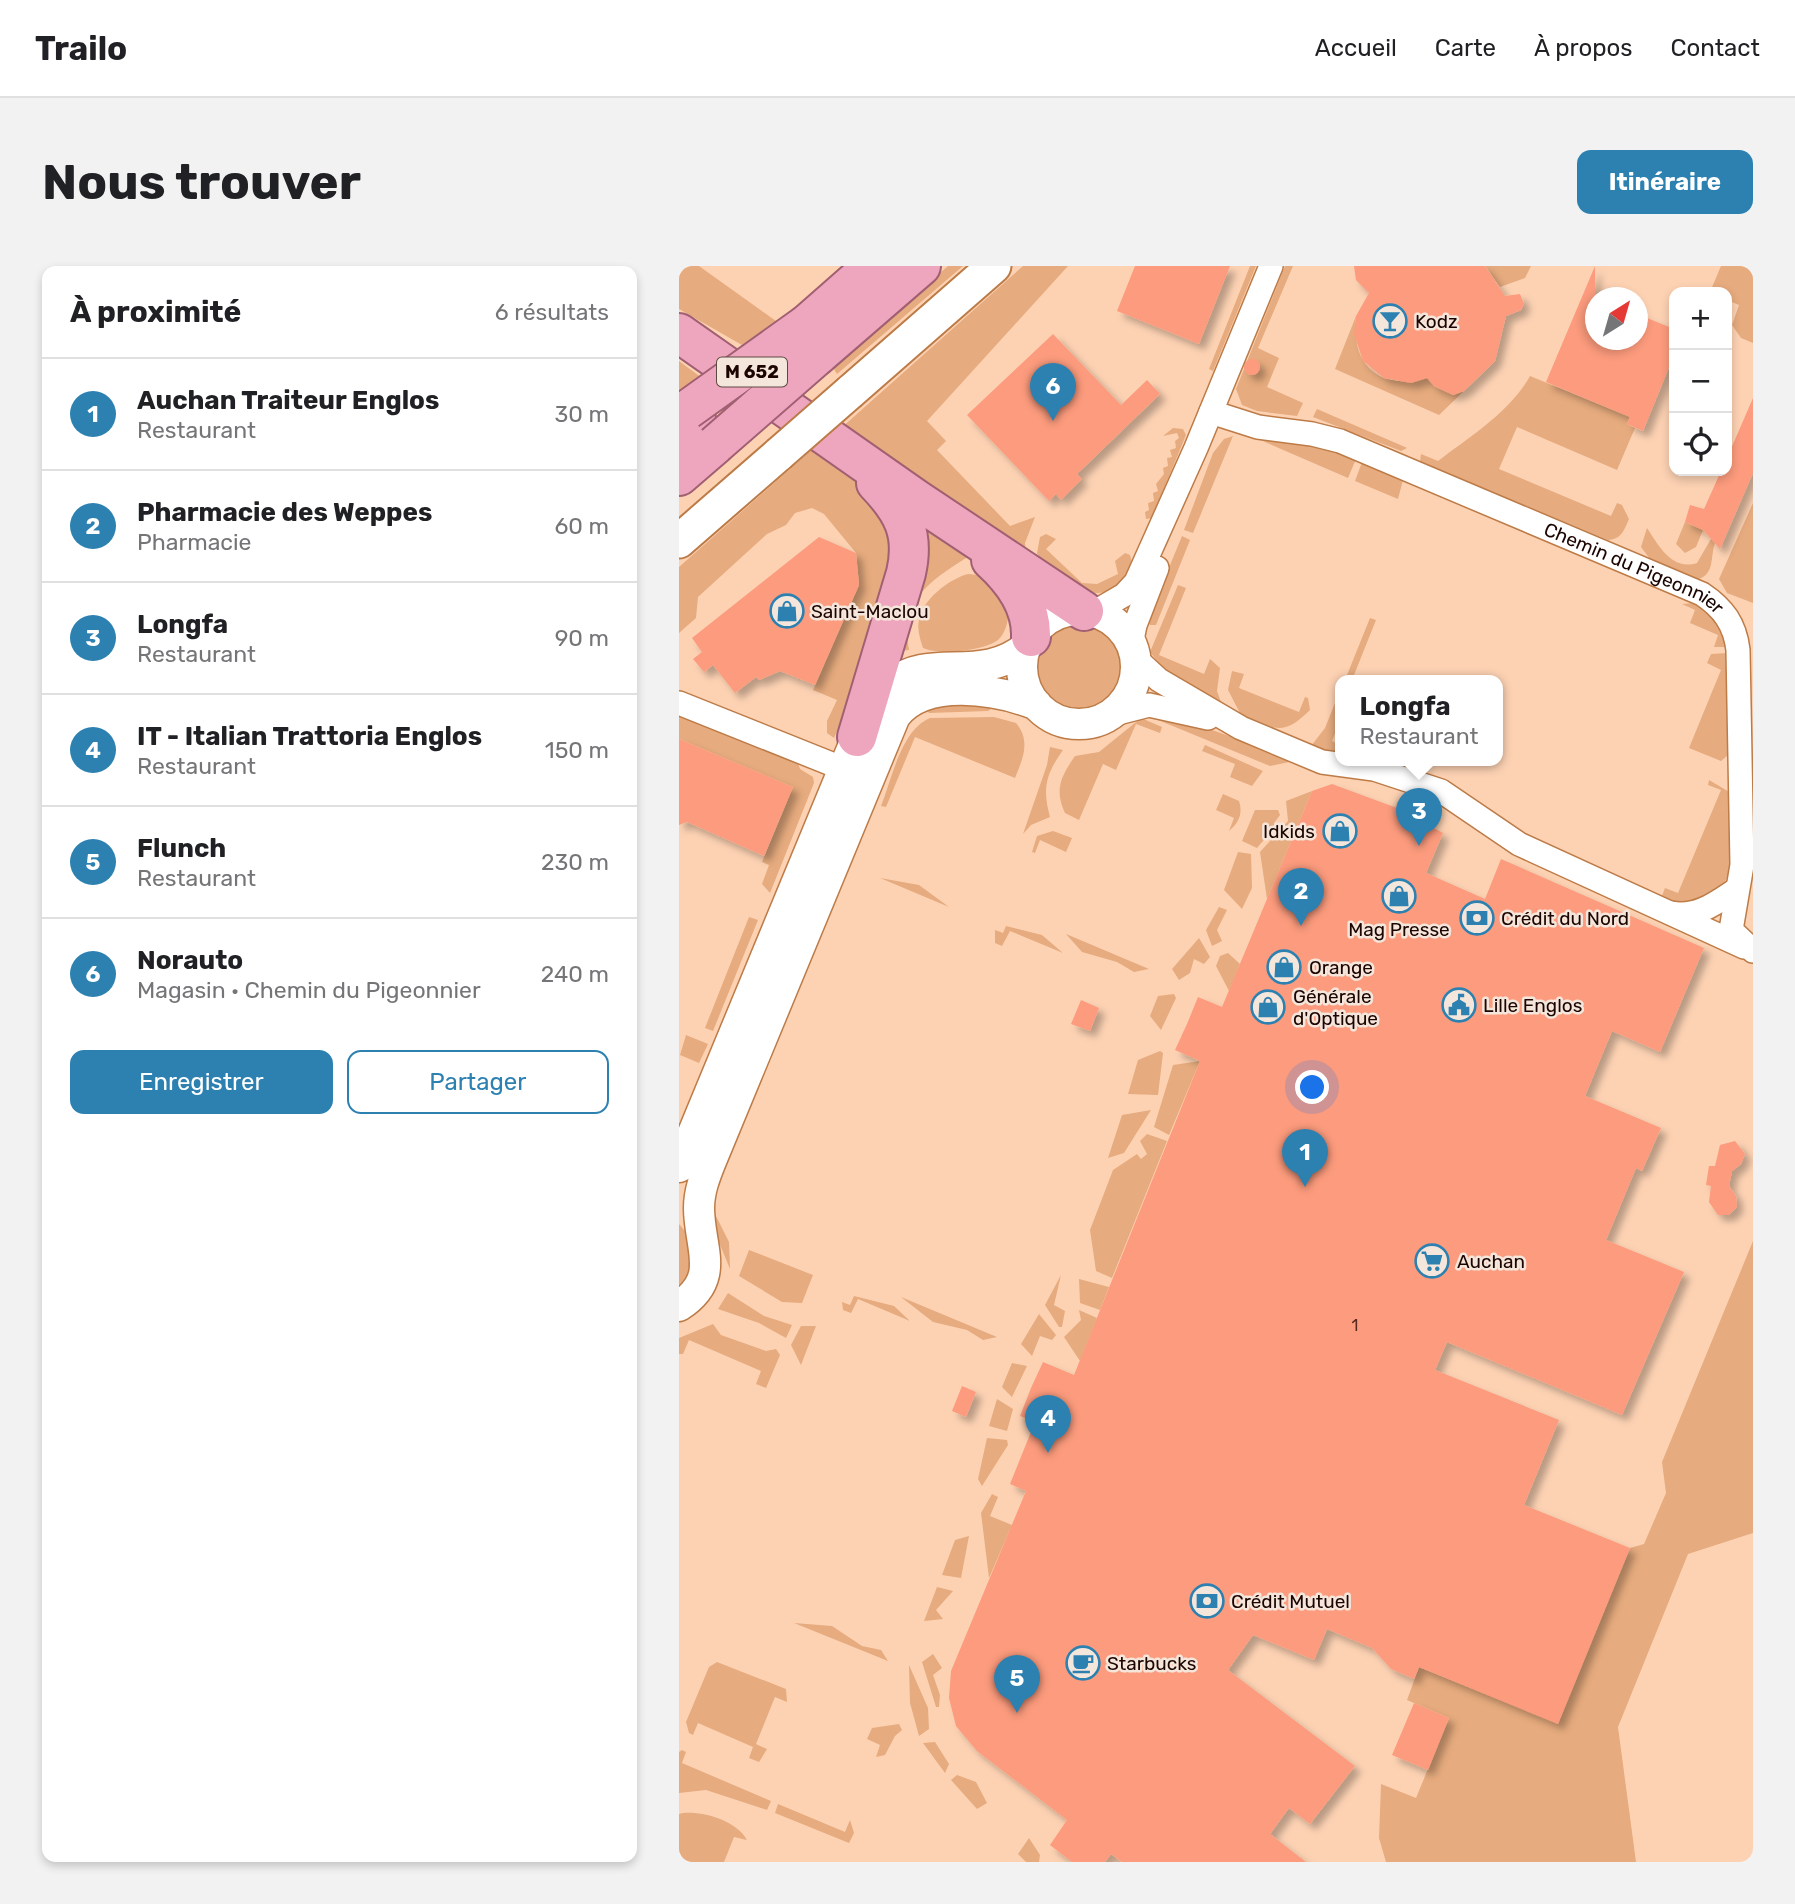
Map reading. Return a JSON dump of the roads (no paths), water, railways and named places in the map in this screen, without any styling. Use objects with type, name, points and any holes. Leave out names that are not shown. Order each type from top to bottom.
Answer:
[{"type":"highway","points":[[812,340],[873,266]]},
{"type":"highway","points":[[679,476],[691,425],[921,266]]},
{"type":"highway","points":[[679,333],[916,499],[1089,612]]},
{"type":"highway","points":[[832,441],[893,500],[907,523],[910,536],[906,573],[851,753]]},
{"type":"highway","points":[[916,499],[1010,579],[1027,614],[1029,642]]},
{"type":"main road","points":[[679,541],[994,266]]},
{"type":"street","points":[[1089,612],[1118,599],[1133,586],[1196,448],[1271,266]]},
{"type":"street","name":"Chemin du Pigeonnier","points":[[1211,412],[1268,429],[1312,434],[1341,442],[1713,602],[1732,625],[1738,649],[1742,865],[1731,930],[1753,951]]},
{"type":"street","points":[[1110,715],[1129,693],[1135,675],[1135,625],[1172,530],[1196,448]]},
{"type":"street","points":[[679,1167],[851,753],[882,695],[904,676],[924,670],[997,664],[1029,642],[1049,619],[1069,611],[1089,612],[1118,626],[1133,651],[1159,680],[1241,728],[1322,762],[1335,764]]},
{"type":"street","points":[[1029,642],[1023,674],[1027,691],[1037,705],[1054,718],[1073,723],[1092,722],[1128,708],[1149,705],[1241,728]]},
{"type":"street","points":[[679,1306],[697,1290],[704,1276],[707,1252],[703,1237],[701,1192],[711,1161],[895,716],[917,697],[936,692],[994,693],[1037,705]]},
{"type":"street","points":[[679,703],[851,753]]},
{"type":"street","points":[[1352,766],[1374,769],[1441,790],[1519,845],[1753,951]]},
{"type":"street","points":[[1664,912],[1685,916],[1711,906],[1737,889]]},
{"type":"street","points":[[679,1210],[695,1224],[703,1237]]},
{"type":"place","name":"Kodz","points":[[1390,321]]},
{"type":"place","name":"Norauto","points":[[1053,421]]},
{"type":"place","name":"Saint-Maclou","points":[[787,611]]},
{"type":"place","name":"Idkids","points":[[1340,831]]},
{"type":"place","name":"Longfa","points":[[1419,846]]},
{"type":"place","name":"Mag Presse","points":[[1399,896]]},
{"type":"place","name":"Crédit du Nord","points":[[1477,918]]},
{"type":"place","name":"Pharmacie des Weppes","points":[[1301,926]]},
{"type":"place","name":"Orange","points":[[1284,967]]},
{"type":"place","name":"Lille Englos","points":[[1459,1005]]},
{"type":"place","name":"Générale d'Optique","points":[[1268,1007]]},
{"type":"place","name":"Auchan Traiteur Englos","points":[[1305,1187]]},
{"type":"place","name":"Auchan","points":[[1432,1261]]},
{"type":"place","name":"IT - Italian Trattoria Englos","points":[[1048,1453]]},
{"type":"place","name":"Crédit Mutuel","points":[[1207,1601]]},
{"type":"place","name":"Starbucks","points":[[1083,1663]]},
{"type":"place","name":"Flunch","points":[[1017,1713]]}]
